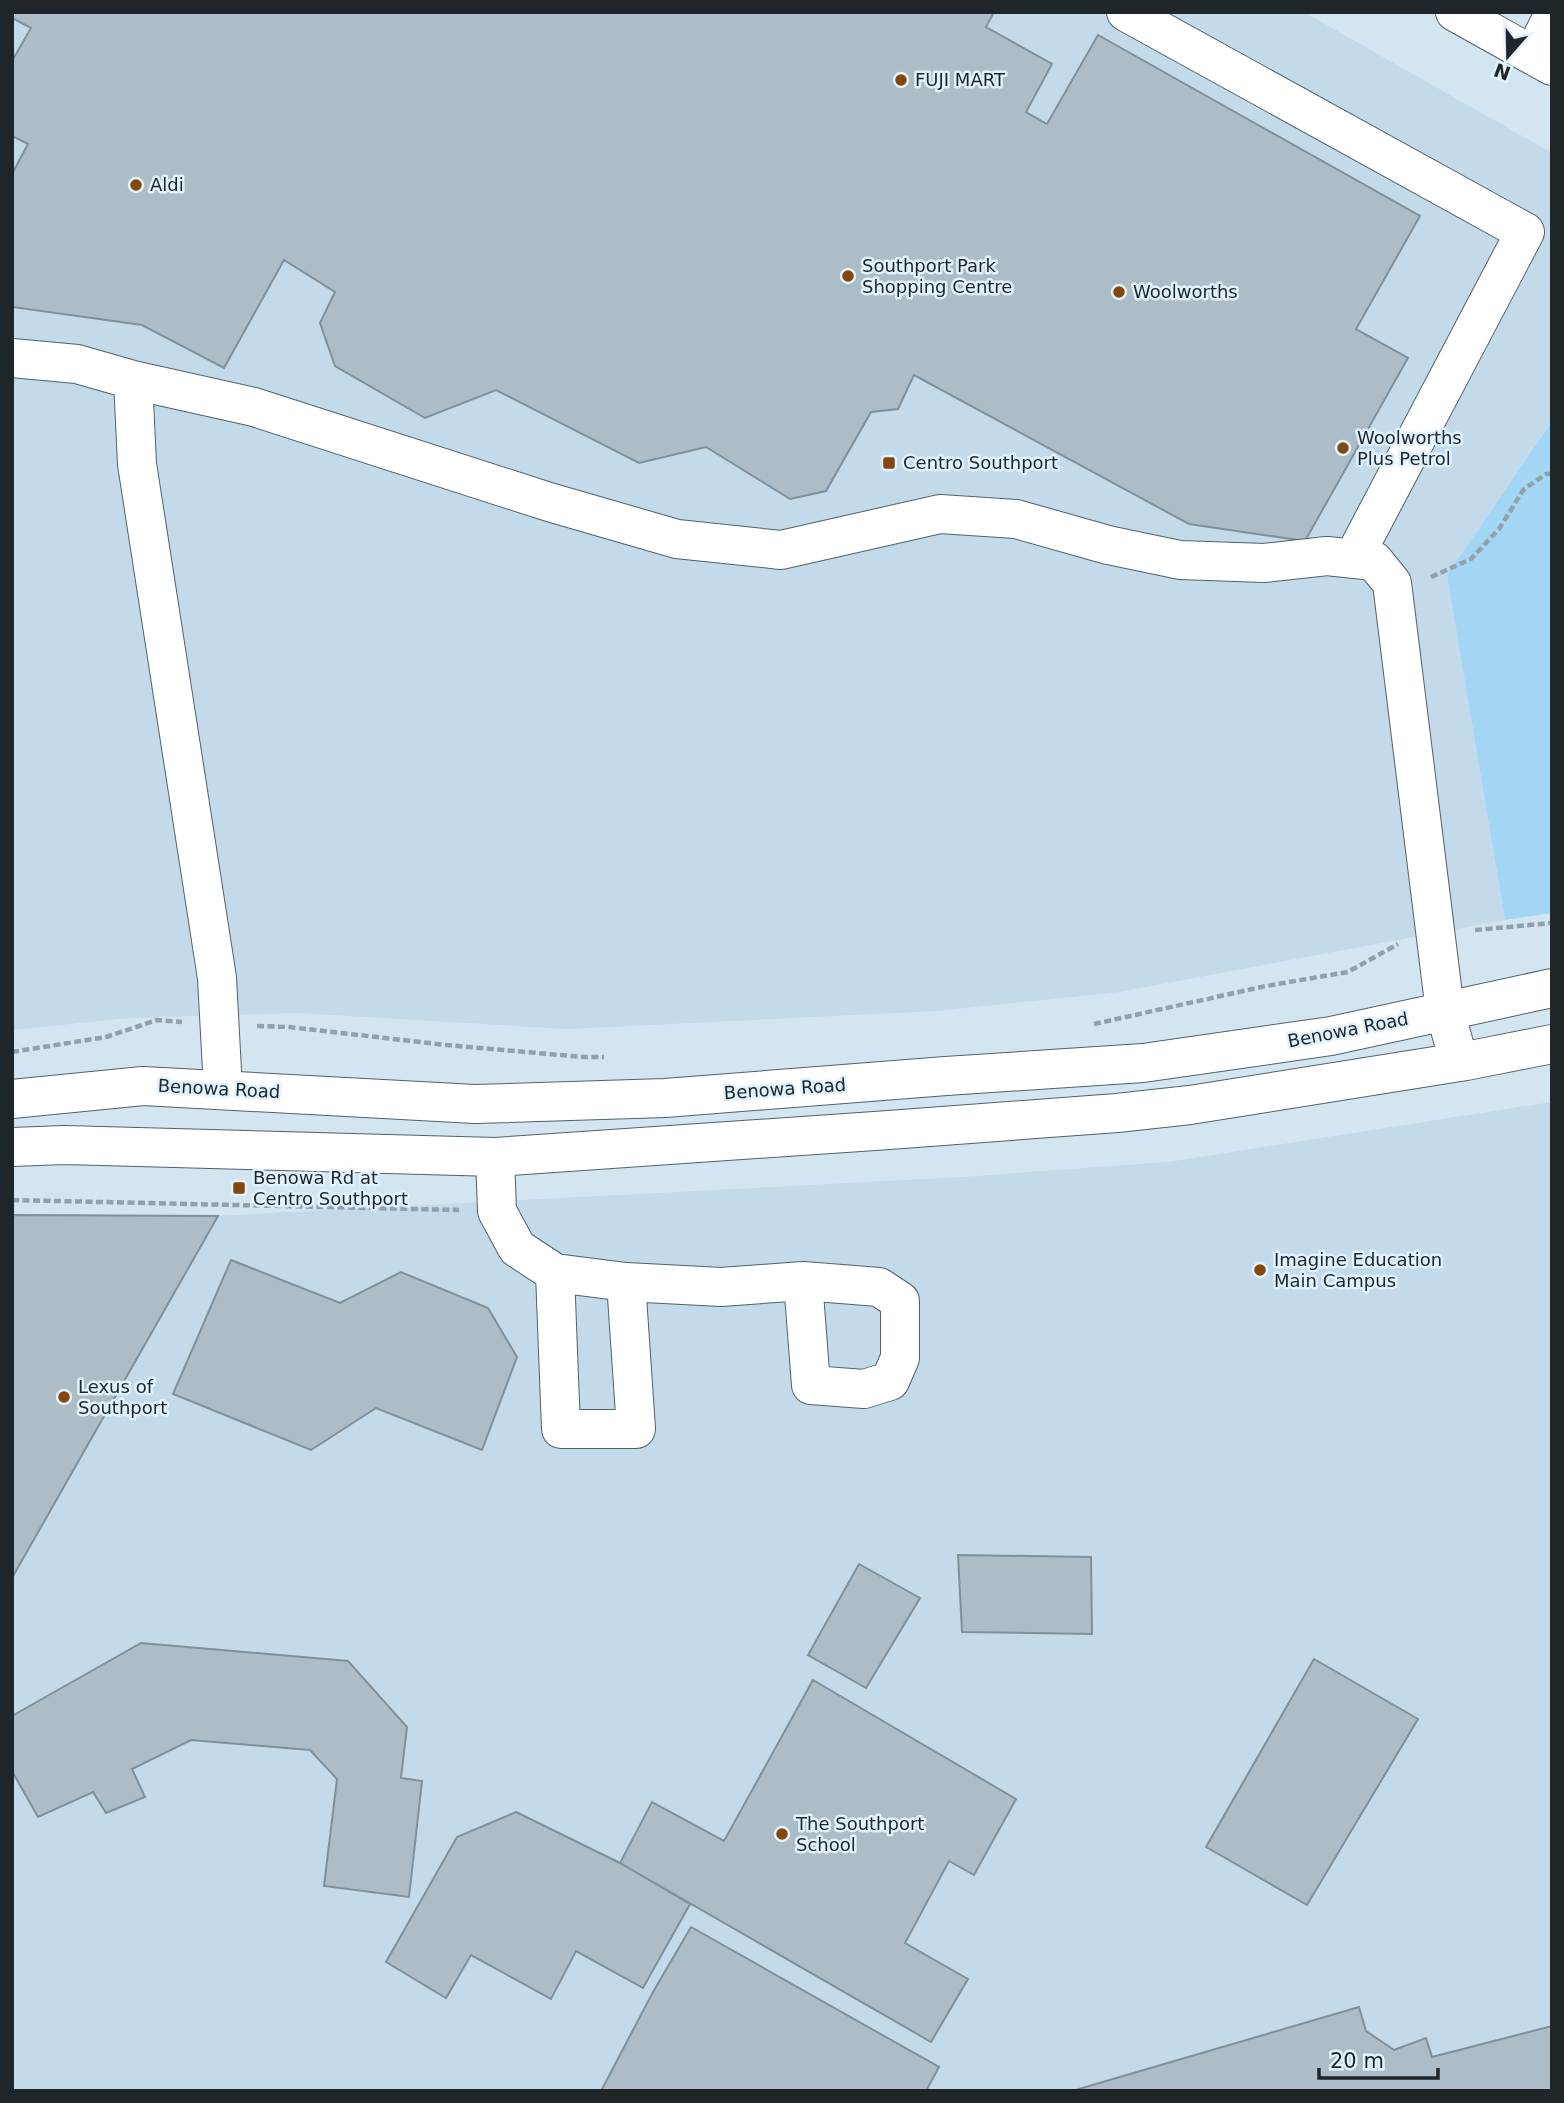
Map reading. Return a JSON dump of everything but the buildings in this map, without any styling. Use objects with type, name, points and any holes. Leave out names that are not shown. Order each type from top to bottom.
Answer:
[{"type":"main road","points":[[1126,12],[1525,232],[1353,559]]},
{"type":"main road","points":[[1455,12],[1542,61],[1552,18]]},
{"type":"main road","points":[[12,358],[77,363],[133,380],[254,407],[536,498],[677,539],[781,551],[940,514],[1016,519],[1108,545],[1180,560],[1264,563],[1327,556],[1374,561],[1392,583],[1445,1011],[1459,1062]]},
{"type":"main road","points":[[133,380],[137,464],[217,978],[223,1089]]},
{"type":"main road","name":"Benowa Road","points":[[12,1099],[143,1086],[475,1104],[665,1098],[1143,1063],[1331,1036],[1552,988]]},
{"type":"main road","points":[[12,1147],[65,1144],[495,1157],[1117,1112],[1249,1097],[1552,1044]]},
{"type":"main road","points":[[495,1157],[497,1211],[517,1248],[555,1273],[626,1282],[721,1287],[803,1281]]},
{"type":"main road","points":[[555,1273],[561,1429],[636,1429],[626,1282]]},
{"type":"path","points":[[1392,583],[1433,577],[1471,559],[1499,530],[1524,489],[1546,474],[1552,474]]},
{"type":"path","points":[[1090,1024],[1266,986],[1348,972],[1401,943],[1436,934],[1552,923]]},
{"type":"path","points":[[12,1052],[106,1037],[157,1020],[289,1027],[446,1045],[607,1057]]},
{"type":"path","points":[[12,1200],[497,1211]]},
{"type":"shaded area","points":[[12,12],[1304,12],[1552,153],[1552,420],[1447,575],[1505,920],[1119,992],[936,1011],[567,1029],[298,1013],[129,1018],[12,1030]]},
{"type":"shaded area","points":[[1552,421],[1552,913],[1505,920],[1447,575]]},
{"type":"shaded area","name":"The Southport School","points":[[1552,1102],[1552,2091],[12,2091],[12,1578],[218,1216],[963,1177],[1168,1162]]},
{"type":"place","name":"FUJI MART","points":[[901,80]]},
{"type":"place","name":"Aldi","points":[[136,185]]},
{"type":"place","name":"Southport Park Shopping Centre","points":[[848,276]]},
{"type":"place","name":"Woolworths","points":[[1119,292]]},
{"type":"place","name":"Woolworths Plus Petrol","points":[[1343,448]]},
{"type":"place","name":"Centro Southport","points":[[889,463]]},
{"type":"place","name":"Benowa Rd at Centro Southport","points":[[239,1188]]},
{"type":"place","name":"Imagine Education Main Campus","points":[[1260,1270]]},
{"type":"place","name":"Lexus of Southport","points":[[64,1397]]},
{"type":"place","name":"The Southport School","points":[[782,1834]]}]
